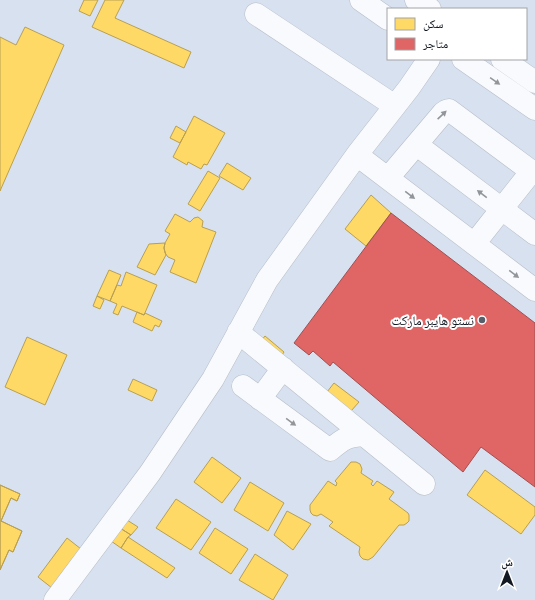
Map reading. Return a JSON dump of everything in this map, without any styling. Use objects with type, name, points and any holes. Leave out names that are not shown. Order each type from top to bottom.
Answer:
[{"type":"street","points":[[361,0],[387,18]]},
{"type":"street","points":[[378,0],[390,8]]},
{"type":"street","points":[[416,0],[428,8]]},
{"type":"street","points":[[256,14],[395,106]]},
{"type":"street","points":[[409,88],[411,60]]},
{"type":"street","points":[[56,600],[150,473],[213,379],[267,280],[357,155],[409,88],[428,60]]},
{"type":"street","points":[[464,60],[535,109]]},
{"type":"street","points":[[503,60],[535,82]]},
{"type":"street","points":[[388,178],[443,113],[449,110],[533,173],[501,209],[474,244]]},
{"type":"street","points":[[417,145],[535,234]]},
{"type":"street","points":[[357,155],[535,290]]},
{"type":"street","points":[[238,332],[424,484]]},
{"type":"street","points":[[283,368],[252,393],[330,450],[342,440],[352,436],[364,435]]},
{"type":"building: سكن","points":[[84,0],[98,0],[90,16],[79,11]]},
{"type":"building: سكن","points":[[105,0],[124,0],[115,18],[191,52],[184,68],[92,27]]},
{"type":"building: سكن","points":[[25,27],[64,45],[0,191],[0,37],[16,45]]},
{"type":"building: سكن","points":[[194,116],[225,133],[207,165],[204,164],[201,169],[188,162],[187,165],[173,157]]},
{"type":"building: سكن","points":[[176,126],[186,132],[180,143],[170,138]]},
{"type":"building: سكن","points":[[227,163],[251,178],[243,190],[219,176]]},
{"type":"building: سكن","points":[[208,171],[220,178],[200,211],[188,204]]},
{"type":"building: سكن","points":[[371,195],[391,213],[366,246],[345,229]]},
{"type":"building: سكن","points":[[175,214],[190,222],[194,218],[198,217],[203,221],[202,227],[216,232],[196,283],[170,272],[175,260],[168,257],[165,253],[165,243],[170,234],[165,231]]},
{"type":"building: سكن","points":[[165,243],[164,248],[166,255],[155,275],[137,267],[149,244]]},
{"type":"building: سكن","points":[[109,270],[121,275],[110,301],[97,296]]},
{"type":"building: سكن","points":[[126,272],[157,285],[144,315],[122,306],[118,315],[113,313],[117,304],[110,301],[117,285],[121,286]]},
{"type":"building: سكن","points":[[97,296],[104,300],[100,309],[93,306]]},
{"type":"building: سكن","points":[[137,312],[144,315],[145,313],[162,321],[159,327],[155,325],[152,331],[133,322]]},
{"type":"building: سكن","points":[[265,336],[284,352],[278,361],[257,346]]},
{"type":"building: سكن","points":[[27,337],[67,355],[45,405],[5,387]]},
{"type":"building: سكن","points":[[133,379],[157,390],[152,401],[128,390]]},
{"type":"building: سكن","points":[[334,383],[359,402],[351,411],[327,392]]},
{"type":"building: سكن","points":[[212,457],[241,478],[222,503],[194,482]]},
{"type":"building: سكن","points":[[351,462],[360,464],[362,469],[361,473],[373,481],[371,484],[373,486],[377,481],[394,492],[389,499],[409,515],[409,521],[404,525],[399,525],[373,557],[368,560],[363,559],[360,556],[360,547],[329,526],[333,522],[321,514],[317,516],[313,515],[310,510],[310,505],[328,481],[336,486],[337,483],[335,481]]},
{"type":"building: سكن","points":[[485,470],[535,507],[535,515],[521,534],[467,495]]},
{"type":"building: سكن","points":[[250,482],[284,503],[268,531],[234,510]]},
{"type":"building: سكن","points":[[0,485],[20,494],[17,501],[11,498],[1,521],[22,531],[13,552],[9,550],[0,570]]},
{"type":"building: سكن","points":[[0,485],[20,494],[17,501],[11,498],[1,521],[22,531],[13,552],[9,550],[0,570]]},
{"type":"building: سكن","points":[[176,499],[211,522],[191,550],[156,528]]},
{"type":"building: سكن","points":[[287,511],[311,524],[293,550],[274,535]]},
{"type":"building: سكن","points":[[127,520],[138,527],[131,535],[120,528]]},
{"type":"building: سكن","points":[[120,528],[131,535],[121,548],[111,541]]},
{"type":"building: سكن","points":[[215,528],[248,549],[231,574],[199,553]]},
{"type":"building: سكن","points":[[128,537],[175,568],[167,578],[121,548]]},
{"type":"building: سكن","points":[[67,538],[81,549],[52,588],[38,577]]},
{"type":"building: سكن","points":[[255,554],[288,575],[273,600],[239,580]]},
{"type":"building: متاجر","points":[[391,213],[535,323],[535,487],[481,447],[463,472],[333,362],[330,366],[313,351],[309,355],[294,343]]},
{"type":"place","name":"نستو هايبر ماركت","points":[[482,320]]}]
